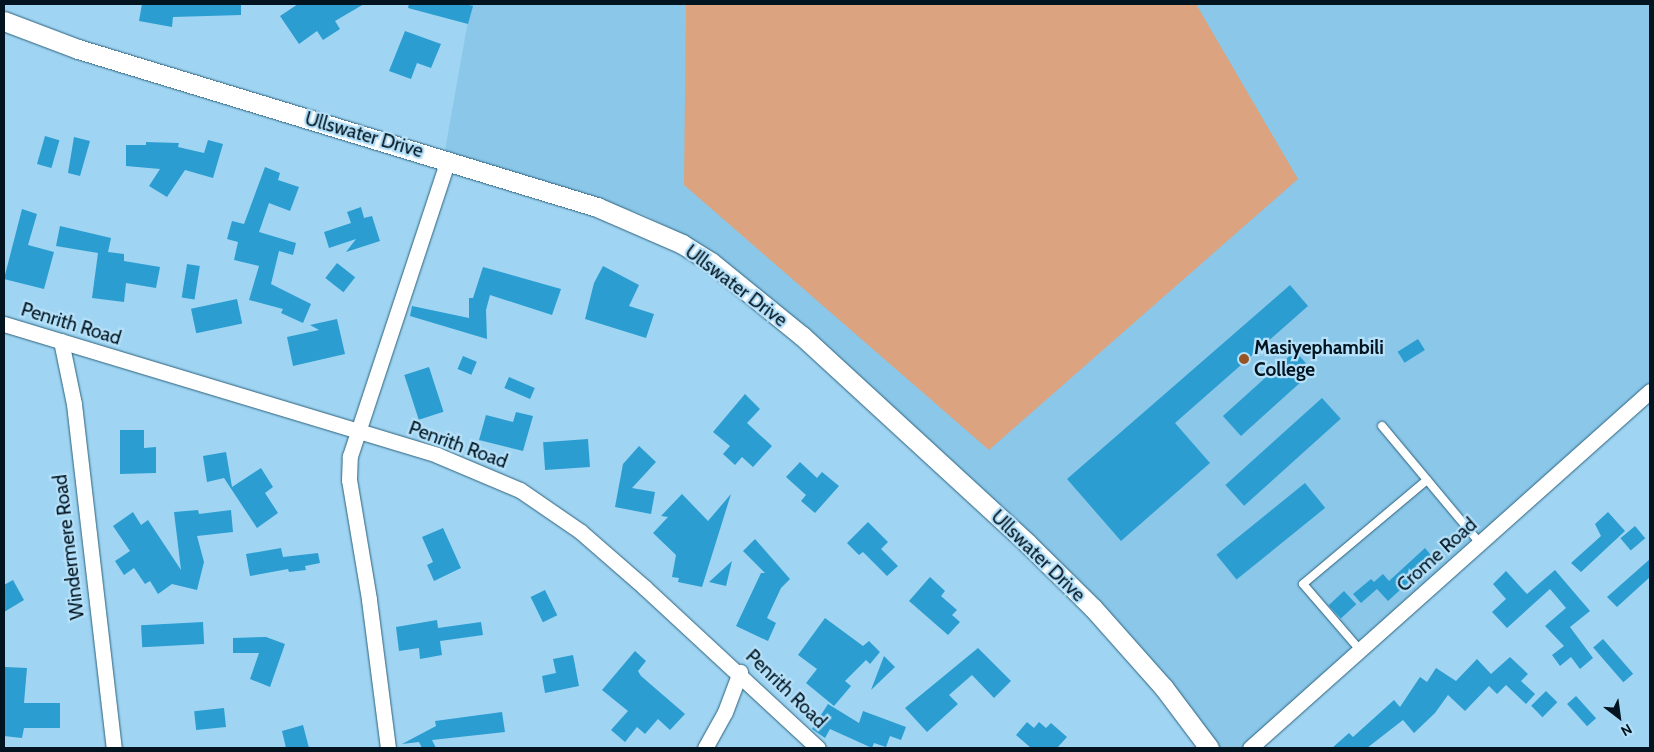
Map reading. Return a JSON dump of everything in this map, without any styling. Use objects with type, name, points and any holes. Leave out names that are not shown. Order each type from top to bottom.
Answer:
[{"type":"street","name":"Ullswater Drive","points":[[4,21],[78,49],[448,160],[641,224],[710,262],[802,336],[1027,543],[1093,608],[1164,688],[1210,748]]},
{"type":"street","points":[[388,748],[370,599],[349,480],[350,456],[356,431],[448,160]]},
{"type":"street","name":"Penrith Road","points":[[4,324],[438,455],[520,490],[581,532],[740,672],[818,748]]},
{"type":"street","name":"Windermere Road","points":[[61,341],[74,404],[114,748]]},
{"type":"street","name":"Crome Road","points":[[1250,748],[1650,391]]},
{"type":"street","points":[[705,748],[725,712],[740,672]]},
{"type":"lane","points":[[1382,426],[1480,543]]},
{"type":"lane","points":[[1360,650],[1304,584],[1427,480]]},
{"type":"shaded area","name":"Masiyephambili College","points":[[471,4],[1650,4],[1650,386],[1243,748],[1215,748],[1169,685],[685,236],[643,214],[445,150]]},
{"type":"shaded area","points":[[686,4],[1196,4],[1298,179],[989,450],[684,185]]},
{"type":"building","points":[[142,4],[241,4],[241,15],[173,17],[172,27],[139,21]]},
{"type":"building","points":[[298,4],[364,4],[335,21],[340,29],[323,40],[317,31],[299,44],[280,16]]},
{"type":"building","points":[[409,4],[465,4],[473,6],[468,24],[408,8]]},
{"type":"building","points":[[405,31],[441,44],[431,68],[417,63],[411,79],[389,71]]},
{"type":"building","points":[[45,136],[59,140],[51,168],[37,164]]},
{"type":"building","points":[[74,137],[90,141],[80,176],[68,173]]},
{"type":"building","points":[[208,140],[223,144],[213,178],[185,170],[167,197],[149,186],[160,169],[126,166],[126,145],[146,145],[146,142],[179,143],[178,147],[204,153]]},
{"type":"building","points":[[265,167],[280,173],[278,180],[299,187],[290,211],[269,203],[259,232],[296,243],[293,255],[279,251],[271,284],[311,304],[303,323],[281,313],[283,309],[249,300],[259,266],[234,260],[238,242],[227,239],[232,221],[244,224]]},
{"type":"building","points":[[361,207],[364,218],[372,216],[380,241],[346,252],[356,239],[329,248],[324,232],[351,223],[347,212]]},
{"type":"building","points":[[22,209],[37,214],[28,245],[54,252],[44,289],[4,279]]},
{"type":"building","points":[[60,226],[111,238],[108,252],[124,254],[124,261],[160,267],[156,288],[126,283],[124,302],[92,298],[98,253],[56,246]]},
{"type":"building","points":[[337,263],[355,277],[343,292],[325,278]]},
{"type":"building","points":[[187,264],[200,266],[195,300],[182,298]]},
{"type":"building","points":[[603,266],[639,285],[629,306],[654,314],[646,338],[585,319],[594,283]]},
{"type":"building","points":[[483,267],[561,289],[552,315],[490,295],[486,310],[487,339],[410,316],[412,306],[469,318],[469,298],[473,298]]},
{"type":"building","points":[[1290,285],[1308,306],[1175,423],[1210,463],[1121,541],[1067,479]]},
{"type":"building","points":[[237,299],[242,323],[196,333],[191,309]]},
{"type":"building","points":[[337,319],[345,354],[293,366],[287,337],[319,330],[310,325]]},
{"type":"building","points":[[1418,339],[1425,350],[1405,363],[1398,352]]},
{"type":"building","points":[[1295,351],[1313,371],[1241,436],[1223,416]]},
{"type":"building","points":[[463,356],[477,362],[471,375],[458,369]]},
{"type":"building","points":[[429,367],[444,412],[419,420],[404,375]]},
{"type":"building","points":[[509,377],[535,388],[530,399],[504,388]]},
{"type":"building","points":[[745,394],[760,409],[747,423],[772,446],[753,467],[742,457],[735,465],[723,454],[730,446],[713,432]]},
{"type":"building","points":[[1322,398],[1341,419],[1244,506],[1225,485]]},
{"type":"building","points":[[516,412],[533,416],[523,451],[479,440],[486,415],[513,422]]},
{"type":"building","points":[[120,430],[144,430],[144,448],[156,447],[156,473],[120,474]]},
{"type":"building","points":[[588,439],[590,467],[545,470],[543,442]]},
{"type":"building","points":[[639,446],[656,462],[632,488],[655,492],[651,514],[615,507],[623,464]]},
{"type":"building","points":[[226,452],[232,487],[261,468],[273,487],[265,493],[278,513],[257,528],[224,478],[207,482],[203,456]]},
{"type":"building","points":[[800,462],[817,478],[822,472],[839,486],[815,513],[801,501],[806,495],[786,477]]},
{"type":"building","points":[[1305,483],[1325,508],[1237,580],[1216,555]]},
{"type":"building","points":[[682,494],[708,521],[731,494],[702,587],[678,582],[679,578],[672,577],[676,555],[653,533],[668,517],[661,516]]},
{"type":"building","points":[[198,510],[199,514],[231,510],[233,532],[197,536],[204,562],[197,590],[172,584],[158,594],[150,581],[145,584],[134,568],[124,575],[115,561],[130,551],[113,526],[133,512],[141,525],[148,520],[181,570],[174,512]]},
{"type":"building","points":[[1608,512],[1625,531],[1581,572],[1571,563],[1601,536],[1595,524]]},
{"type":"building","points":[[868,522],[888,542],[881,549],[898,566],[887,576],[863,552],[859,555],[847,543]]},
{"type":"building","points":[[1635,526],[1645,538],[1631,550],[1620,538]]},
{"type":"building","points":[[443,528],[461,568],[434,581],[427,565],[433,562],[422,537]]},
{"type":"building","points":[[755,539],[790,579],[781,588],[767,618],[776,623],[768,641],[736,626],[761,573],[765,573],[743,551]]},
{"type":"building","points":[[281,548],[283,557],[318,553],[320,563],[305,566],[306,570],[289,572],[288,569],[250,576],[246,554]]},
{"type":"building","points":[[1425,548],[1434,559],[1388,601],[1377,589],[1361,603],[1353,594],[1371,579],[1374,582],[1383,574],[1389,581]]},
{"type":"building","points":[[1650,559],[1650,577],[1617,607],[1607,597]]},
{"type":"building","points":[[732,561],[726,586],[709,582]]},
{"type":"building","points":[[1555,570],[1590,611],[1570,627],[1593,658],[1580,669],[1571,657],[1560,666],[1552,655],[1564,646],[1545,626],[1566,608],[1550,589],[1507,628],[1492,612],[1506,599],[1493,584],[1506,571],[1527,594]]},
{"type":"building","points":[[930,577],[945,591],[941,596],[957,610],[952,615],[960,622],[948,635],[909,601]]},
{"type":"building","points":[[13,580],[24,600],[4,612],[4,585]]},
{"type":"building","points":[[545,590],[557,615],[543,622],[531,597]]},
{"type":"building","points":[[1344,591],[1356,604],[1341,618],[1329,605]]},
{"type":"building","points":[[825,618],[863,646],[869,641],[880,652],[870,664],[866,660],[845,681],[851,686],[834,706],[806,683],[817,669],[798,655]]},
{"type":"building","points":[[437,620],[438,628],[481,622],[483,635],[440,641],[442,655],[420,659],[419,648],[399,651],[396,627]]},
{"type":"building","points":[[203,622],[204,644],[142,647],[141,625]]},
{"type":"building","points":[[266,637],[285,644],[270,687],[250,679],[259,653],[233,653],[233,638]]},
{"type":"building","points":[[1603,639],[1633,674],[1623,682],[1593,648]]},
{"type":"building","points":[[978,648],[1011,681],[994,698],[972,675],[949,695],[958,704],[927,732],[905,708]]},
{"type":"building","points":[[635,651],[646,661],[638,671],[641,676],[685,714],[670,730],[658,719],[645,734],[637,727],[625,742],[611,730],[628,711],[602,690]]},
{"type":"building","points":[[573,655],[579,686],[545,693],[542,676],[556,673],[553,659]]},
{"type":"building","points":[[884,656],[895,667],[871,690]]},
{"type":"building","points":[[1510,657],[1528,674],[1521,681],[1535,694],[1526,704],[1506,685],[1497,694],[1489,686],[1465,711],[1448,695],[1435,713],[1414,733],[1403,720],[1367,748],[1332,748],[1349,733],[1353,737],[1394,700],[1400,707],[1420,677],[1427,682],[1436,668],[1456,681],[1477,659],[1491,674]]},
{"type":"building","points":[[5,667],[27,668],[24,703],[60,703],[60,728],[24,728],[22,738],[4,736]]},
{"type":"building","points":[[1546,691],[1557,702],[1542,717],[1531,706]]},
{"type":"building","points":[[1576,696],[1596,718],[1587,726],[1567,704]]},
{"type":"building","points":[[828,704],[859,723],[863,711],[906,727],[901,740],[890,736],[886,747],[874,743],[872,748],[830,729],[825,738],[812,729]]},
{"type":"building","points":[[224,708],[226,727],[196,730],[194,711]]},
{"type":"building","points":[[502,712],[505,732],[432,740],[436,748],[422,748],[419,742],[402,744],[436,726],[435,721]]},
{"type":"building","points":[[1027,722],[1034,728],[1039,722],[1046,728],[1051,723],[1067,737],[1057,748],[1031,748],[1016,735]]},
{"type":"building","points":[[303,725],[309,748],[286,748],[282,731]]},
{"type":"place","name":"Masiyephambili College","points":[[1244,359]]}]
